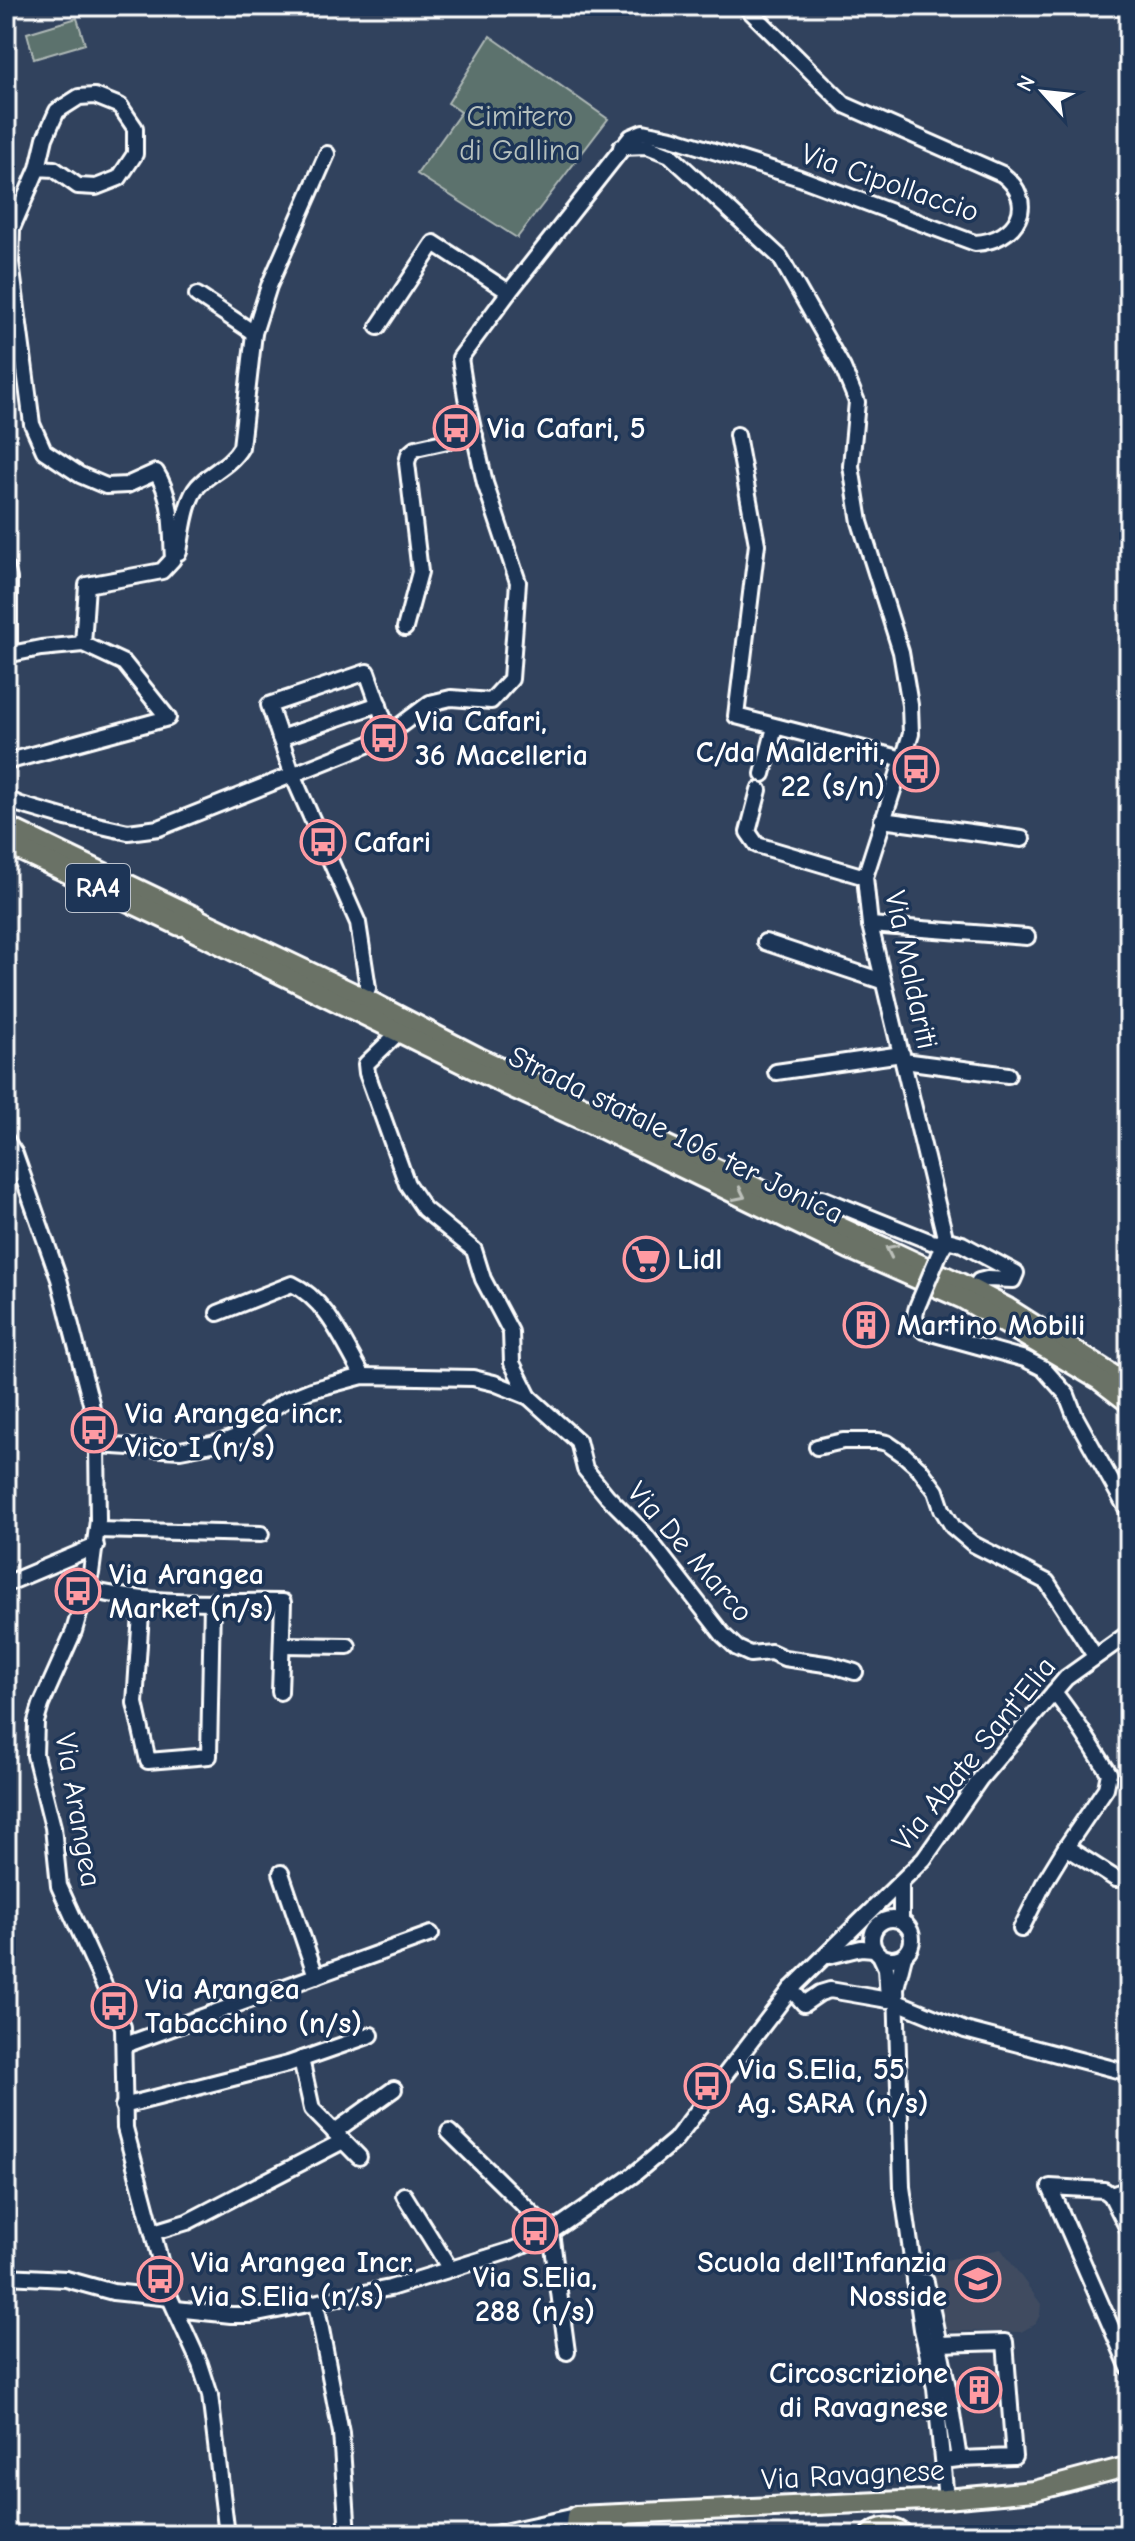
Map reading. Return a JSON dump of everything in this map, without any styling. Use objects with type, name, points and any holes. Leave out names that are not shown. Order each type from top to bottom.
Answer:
[{"type":"highway","points":[[6,821],[11,835]]},
{"type":"highway","name":"RA4","points":[[11,835],[193,924]]},
{"type":"main road","name":"Strada statale 106 ter Jonica","points":[[193,924],[364,998],[478,1057],[974,1290],[1129,1385]]},
{"type":"main road","name":"Strada statale 106 ter Jonica","points":[[193,924],[399,1032],[849,1249],[963,1299],[1099,1380],[1129,1403]]},
{"type":"main road","name":"Via Ravagnese","points":[[579,2522],[628,2513],[895,2503],[1034,2491],[1129,2466]]},
{"type":"main road","points":[[895,2503],[896,2517],[903,2534]]},
{"type":"main road","points":[[863,2504],[867,2535],[888,2527],[903,2534]]},
{"type":"main road","points":[[579,2522],[590,2521],[591,2535],[628,2513]]},
{"type":"street","name":"Via Cipollaccio","points":[[621,147],[631,137],[643,132],[672,138],[800,178],[975,243],[991,242],[1005,236],[1015,225],[1021,211],[1020,195],[1013,183],[1002,174],[845,105],[745,6]]},
{"type":"street","points":[[38,168],[54,169],[78,186],[96,187],[119,178],[135,154],[135,128],[120,106],[95,96],[79,97],[57,111],[45,138],[38,168],[12,228],[11,251],[32,424],[44,451],[80,475],[106,486],[127,485],[156,472],[166,486],[173,559]]},
{"type":"street","name":"Via Maldariti","points":[[621,147],[647,146],[670,155],[780,257],[843,368],[857,402],[851,466],[860,522],[901,652],[910,705],[911,734],[865,877],[870,925],[903,1057],[943,1247]]},
{"type":"street","points":[[6,798],[66,818],[128,832],[159,828],[382,739],[430,703],[451,698],[491,701],[511,679],[518,582],[485,483],[460,358],[621,147]]},
{"type":"street","points":[[83,644],[87,585],[162,571],[173,559],[178,559],[184,522],[195,490],[235,457],[241,447],[254,333],[269,286],[327,154]]},
{"type":"street","points":[[378,327],[434,243],[509,292]]},
{"type":"street","points":[[197,295],[254,333]]},
{"type":"street","points":[[405,628],[420,572],[407,463],[409,454],[416,448],[475,435]]},
{"type":"street","points":[[737,435],[757,544],[736,716],[903,759]]},
{"type":"street","points":[[6,567],[10,590],[8,654],[83,644],[124,663],[168,718],[6,762]]},
{"type":"street","points":[[364,998],[368,988],[358,923],[293,776],[269,705],[367,672],[389,734]]},
{"type":"street","points":[[280,738],[379,704]]},
{"type":"street","points":[[763,774],[775,727]]},
{"type":"street","points":[[759,790],[748,832],[757,845],[865,877]]},
{"type":"street","points":[[882,820],[1022,839]]},
{"type":"street","points":[[870,925],[1027,937]]},
{"type":"street","points":[[765,942],[882,981]]},
{"type":"street","points":[[399,1032],[366,1064],[367,1073],[407,1184],[424,1209],[474,1250],[483,1279],[511,1332],[512,1363],[529,1397]]},
{"type":"street","points":[[776,1072],[903,1057],[1008,1075]]},
{"type":"street","name":"Via Arangea","points":[[6,1140],[15,1154],[59,1279],[91,1403],[97,1445],[96,1546],[74,1631],[36,1722],[35,1755],[53,1827],[59,1886],[123,2027],[125,2128],[173,2303],[210,2395],[227,2535]]},
{"type":"street","points":[[797,1205],[822,1198],[943,1247]]},
{"type":"street","points":[[974,1290],[979,1281],[1013,1280],[1016,1273],[951,1241],[943,1247],[914,1314],[915,1320],[924,1331],[1025,1359],[1043,1368],[1067,1395],[1075,1416],[1129,1513]]},
{"type":"street","points":[[218,1313],[292,1284],[303,1289],[324,1309],[363,1376]]},
{"type":"street","points":[[97,1445],[180,1450],[222,1442],[241,1435],[266,1412],[286,1400],[363,1376],[473,1378],[529,1397]]},
{"type":"street","name":"Via De Marco","points":[[529,1397],[578,1441],[585,1469],[644,1533],[723,1635],[737,1648],[750,1654],[771,1652],[784,1658],[832,1665],[855,1672]]},
{"type":"street","points":[[817,1447],[843,1441],[878,1441],[903,1454],[919,1468],[936,1491],[953,1527],[973,1544],[1047,1582],[1095,1656]]},
{"type":"street","points":[[97,1530],[261,1534]]},
{"type":"street","points":[[6,1584],[96,1546]]},
{"type":"street","points":[[87,1589],[142,1599],[283,1602],[280,1692]]},
{"type":"street","points":[[142,1599],[135,1703],[148,1761],[209,1756],[212,1601]]},
{"type":"street","name":"Via Abate Sant'Elia","points":[[6,2276],[66,2279],[113,2292],[231,2315],[252,2315],[390,2288],[512,2250],[551,2232],[632,2176],[675,2140],[791,1989],[924,1859],[980,1779],[1066,1678],[1129,1633]]},
{"type":"street","points":[[282,1645],[348,1646]]},
{"type":"street","points":[[1021,1929],[1044,1883],[1106,1788],[1109,1773],[1083,1729],[1054,1692]]},
{"type":"street","points":[[1066,1847],[1116,1879]]},
{"type":"street","points":[[281,1873],[316,1976]]},
{"type":"street","name":"Via Abate Sant'Elia","points":[[895,1920],[901,1883]]},
{"type":"street","points":[[892,2001],[904,1956],[910,1949],[911,1933],[895,1920],[877,1925],[872,1948],[887,1976],[892,2001],[896,2171],[913,2330],[939,2460]]},
{"type":"street","points":[[125,2045],[431,1934]]},
{"type":"street","points":[[872,1948],[897,1959],[904,1956]]},
{"type":"street","name":"Via Abate Sant'Elia","points":[[825,1957],[872,1948]]},
{"type":"street","points":[[791,1989],[804,2004],[830,1990],[892,2001],[965,2030],[1129,2073]]},
{"type":"street","points":[[123,2106],[301,2059],[371,2035]]},
{"type":"street","points":[[301,2059],[312,2109],[359,2157]]},
{"type":"street","points":[[154,2232],[187,2222],[338,2136],[394,2089]]},
{"type":"street","points":[[449,2132],[551,2232],[567,2352]]},
{"type":"street","points":[[896,2171],[948,2388],[959,2459]]},
{"type":"street","points":[[1129,2231],[1111,2195],[1104,2190],[1050,2187],[1129,2368]]},
{"type":"street","points":[[1111,2195],[1129,2189]]},
{"type":"street","points":[[404,2195],[450,2269]]},
{"type":"street","points":[[921,2282],[922,2329],[935,2388],[942,2499]]},
{"type":"street","points":[[316,2303],[341,2433],[348,2535]]},
{"type":"street","points":[[938,2344],[1005,2342],[1014,2457],[939,2460]]},
{"type":"street","points":[[490,2535],[579,2522]]},
{"type":"shaded area","name":"Scuola dell'Infanzia Nosside","points":[[1001,2249],[1041,2304],[1035,2324],[1021,2332],[942,2331],[930,2263]]},
{"type":"green space","points":[[77,18],[85,44],[34,59],[27,33]]},
{"type":"green space","name":"Cimitero di Gallina","points":[[490,36],[608,119],[517,238],[417,174],[461,112],[448,103]]},
{"type":"place","name":"Via Cafari, 5","points":[[456,428]]},
{"type":"place","name":"Via Cafari, 36 Macelleria","points":[[384,738]]},
{"type":"place","name":"C/da Malderiti, 22 (s/n)","points":[[916,769]]},
{"type":"place","name":"Cafari","points":[[323,842]]},
{"type":"place","name":"Lidl","points":[[646,1259]]},
{"type":"place","name":"Martino Mobili","points":[[866,1325]]},
{"type":"place","name":"Via Arangea incr. Vico I (n/s)","points":[[94,1430]]},
{"type":"place","name":"Via Arangea Market (n/s)","points":[[78,1591]]},
{"type":"place","name":"Via Arangea Tabacchino (n/s)","points":[[114,2006]]},
{"type":"place","name":"Via S.Elia, 55 Ag. SARA (n/s)","points":[[707,2086]]},
{"type":"place","name":"Via S.Elia, 288 (n/s)","points":[[535,2231]]},
{"type":"place","name":"Via Arangea Incr. Via S.Elia (n/s)","points":[[160,2279]]},
{"type":"place","name":"Scuola dell'Infanzia Nosside","points":[[978,2279]]},
{"type":"place","name":"Circoscrizione di Ravagnese","points":[[979,2390]]}]
